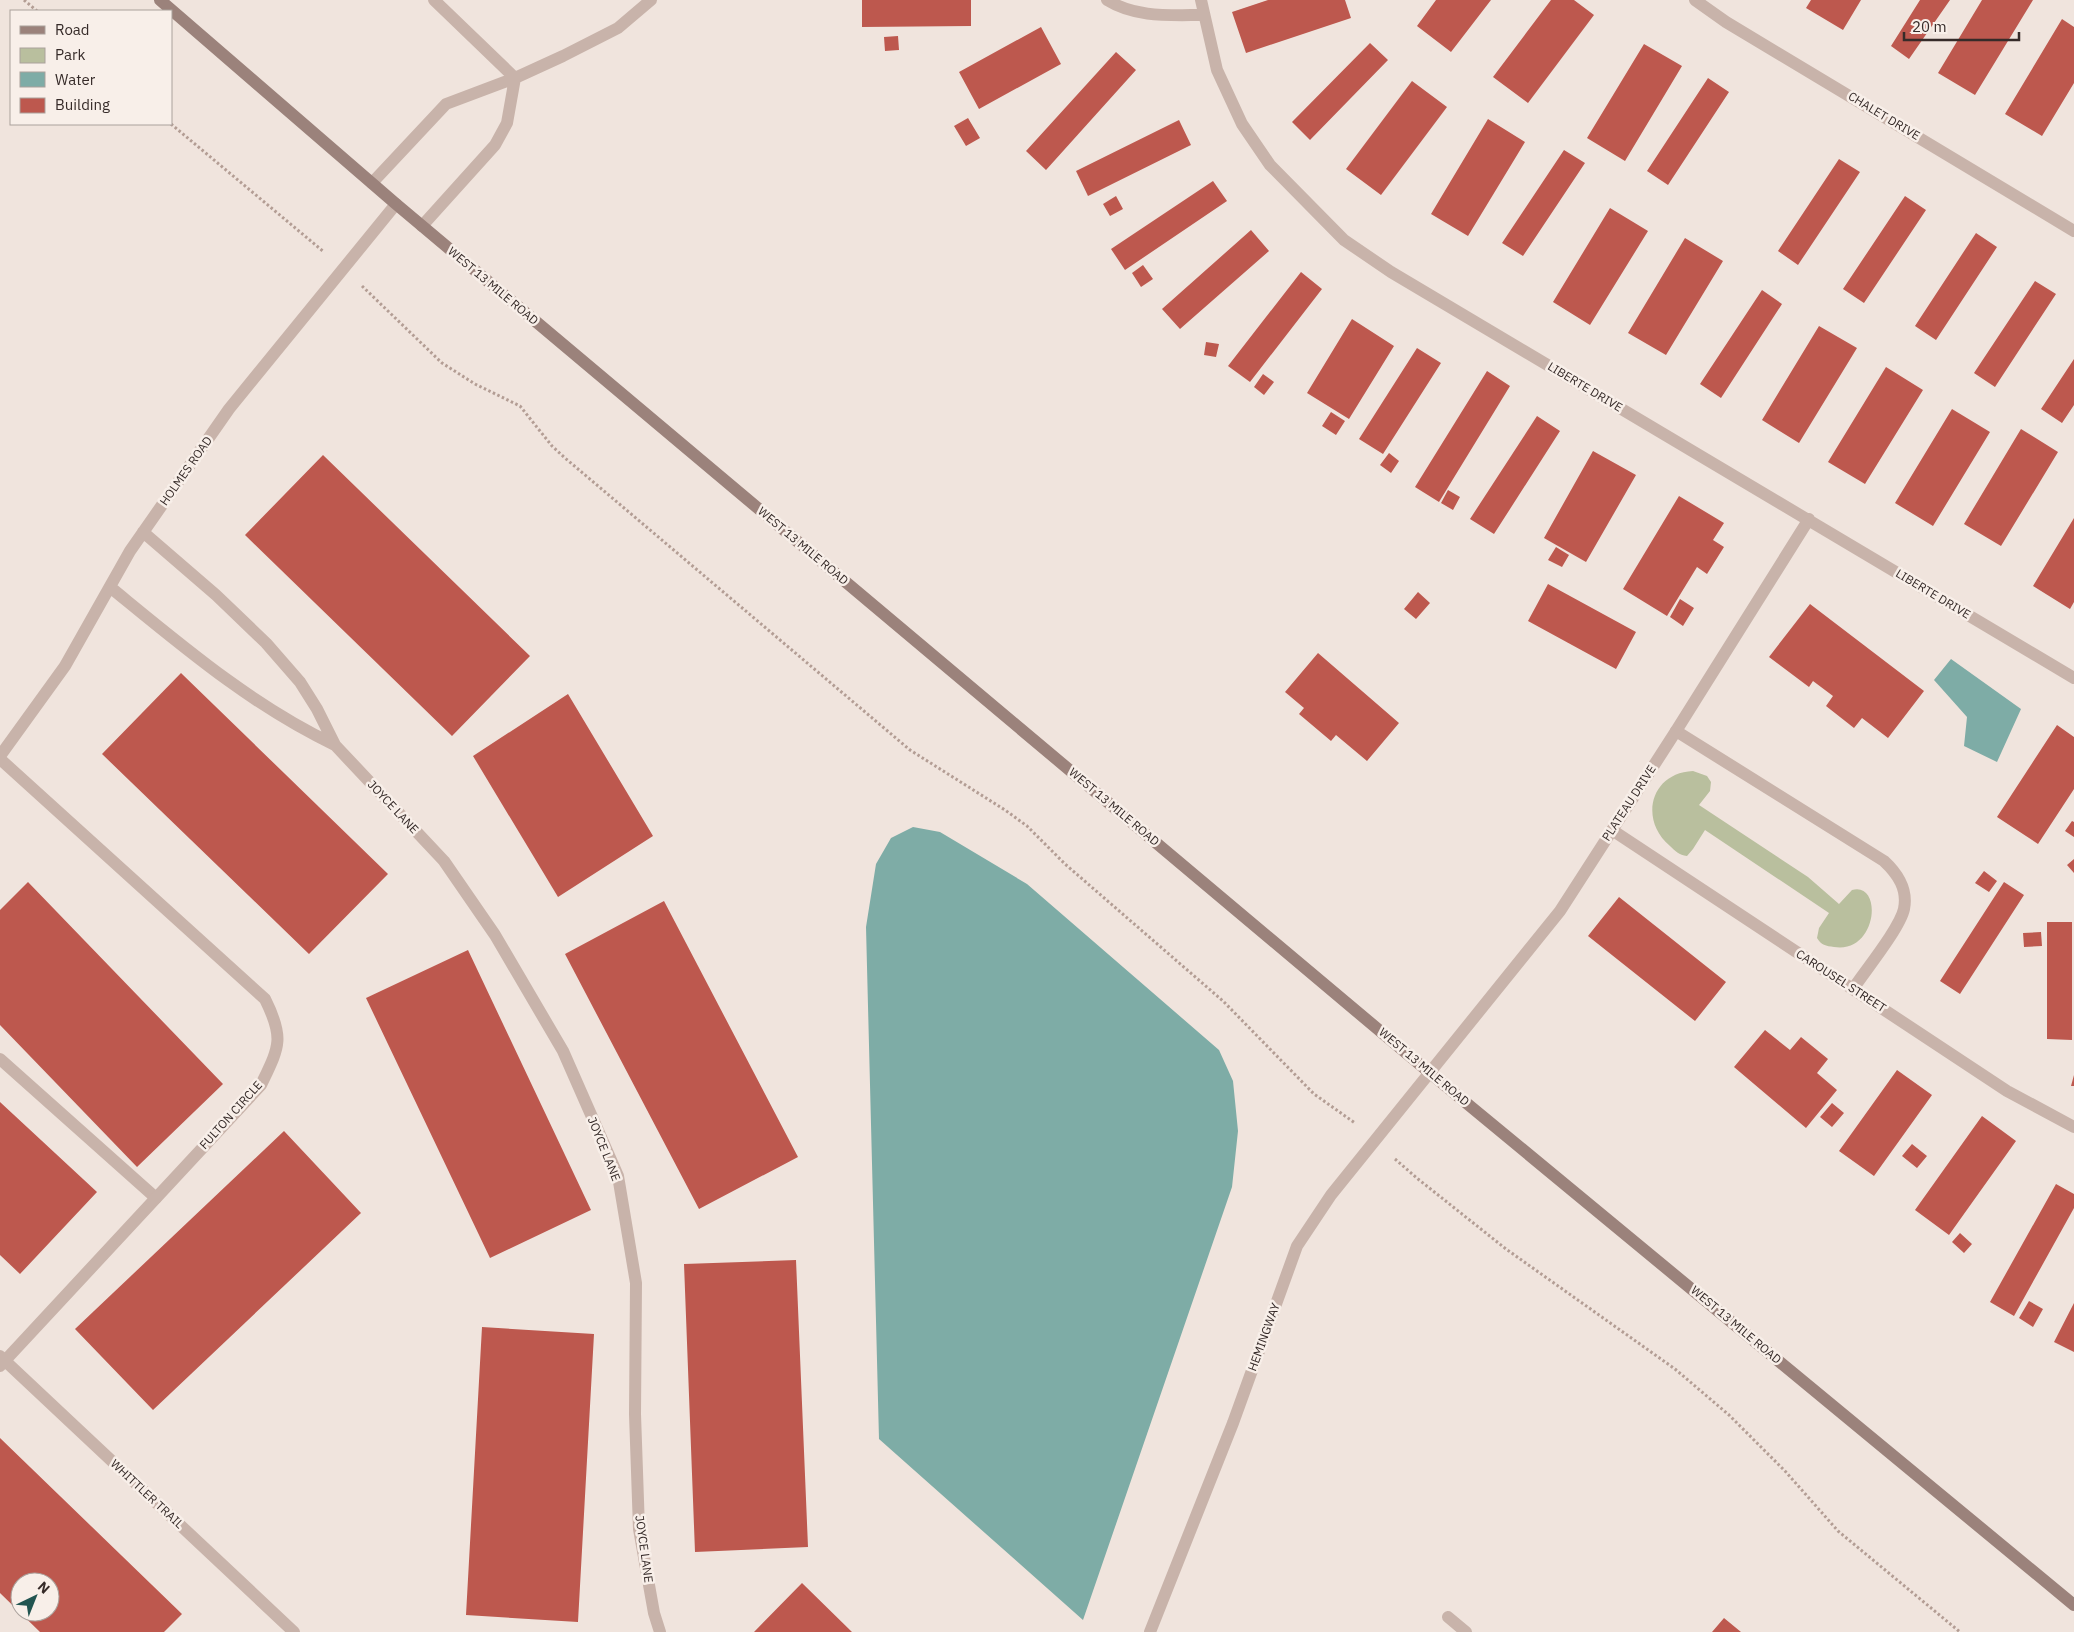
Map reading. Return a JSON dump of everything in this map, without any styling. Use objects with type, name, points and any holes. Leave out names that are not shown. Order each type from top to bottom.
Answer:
[{"type":"street","name":"WEST 13 MILE ROAD","points":[[160,0],[172,10]]},
{"type":"street","points":[[434,0],[515,78]]},
{"type":"street","points":[[372,183],[446,104],[515,78],[618,28],[651,0]]},
{"type":"street","points":[[1108,0],[1122,9],[1139,12],[1203,15]]},
{"type":"street","name":"LIBERTE DRIVE","points":[[1201,0],[1217,70],[1242,124],[1270,165],[1344,240],[1391,272],[2074,678]]},
{"type":"street","name":"CHALET DRIVE","points":[[1695,0],[1726,22],[2074,231]]},
{"type":"street","name":"WEST 13 MILE ROAD","points":[[172,10],[422,226],[1430,1073],[2074,1605]]},
{"type":"street","points":[[422,226],[495,144],[508,123],[515,78]]},
{"type":"street","name":"HOLMES ROAD","points":[[0,757],[65,666],[143,532],[229,409],[396,204]]},
{"type":"street","name":"PLATEAU DRIVE","points":[[1430,1073],[1560,911],[1809,519]]},
{"type":"street","name":"JOYCE LANE","points":[[143,532],[216,595],[266,643],[300,682],[318,709],[335,745],[444,861],[495,935],[563,1051],[618,1176],[636,1283],[635,1414],[639,1528],[654,1614],[660,1632]]},
{"type":"street","name":"JOYCE LANE","points":[[110,587],[209,668],[303,730],[335,745]]},
{"type":"street","points":[[1676,731],[1884,861],[1897,873],[1904,890],[1904,910],[1895,928],[1854,989]]},
{"type":"street","name":"FULTON CIRCLE","points":[[0,757],[265,999],[277,1022],[278,1050],[260,1085],[2,1361]]},
{"type":"street","name":"CAROUSEL STREET","points":[[1612,830],[2007,1091],[2074,1127]]},
{"type":"street","points":[[0,1059],[156,1198]]},
{"type":"street","name":"HEMINGWAY","points":[[1150,1632],[1233,1423],[1297,1246],[1331,1195],[1430,1073]]},
{"type":"street","name":"WHITTLER TRAIL","points":[[2,1361],[294,1632]]},
{"type":"street","points":[[1448,1617],[1466,1632]]},
{"type":"path","points":[[24,0],[36,10]]},
{"type":"path","points":[[172,125],[344,268],[442,363],[476,384],[520,406],[552,446],[565,458],[910,750],[1027,826],[1065,864],[1230,1007],[1314,1094],[1346,1116],[1418,1179],[1506,1249],[1682,1374],[1729,1415],[1778,1464],[1838,1531],[1960,1632]]},
{"type":"green space","points":[[1693,771],[1707,776],[1711,782],[1710,791],[1699,805],[1808,877],[1839,904],[1852,890],[1862,890],[1868,896],[1872,906],[1871,918],[1867,930],[1860,940],[1849,946],[1834,947],[1822,944],[1817,938],[1819,928],[1829,913],[1705,830],[1687,856],[1679,854],[1670,846],[1660,835],[1654,824],[1652,811],[1654,800],[1659,789],[1667,780],[1678,774]]},
{"type":"water","points":[[1951,659],[2021,709],[1997,762],[1964,746],[1967,717],[1934,680]]},
{"type":"water","points":[[913,827],[940,832],[1027,884],[1219,1050],[1233,1081],[1238,1131],[1232,1187],[1083,1620],[879,1439],[866,927],[876,864],[891,838]]},
{"type":"building","points":[[862,0],[971,0],[971,26],[862,27]]},
{"type":"building","points":[[1268,0],[1345,0],[1351,18],[1246,53],[1232,12]]},
{"type":"building","points":[[1436,0],[1491,0],[1451,52],[1417,26]]},
{"type":"building","points":[[1551,0],[1574,0],[1594,15],[1528,103],[1493,77]]},
{"type":"building","points":[[1811,0],[1861,0],[1843,30],[1806,8]]},
{"type":"building","points":[[1920,0],[1950,0],[1909,59],[1891,46]]},
{"type":"building","points":[[1982,0],[2033,0],[1975,95],[1938,73]]},
{"type":"building","points":[[2062,19],[2074,27],[2074,83],[2042,136],[2005,114]]},
{"type":"building","points":[[1041,27],[1061,64],[979,109],[959,72]]},
{"type":"building","points":[[898,36],[899,50],[885,51],[884,37]]},
{"type":"building","points":[[1370,43],[1388,60],[1310,140],[1292,122]]},
{"type":"building","points":[[1644,44],[1682,66],[1625,161],[1587,138]]},
{"type":"building","points":[[1116,52],[1136,70],[1046,170],[1026,151]]},
{"type":"building","points":[[1708,78],[1729,92],[1668,185],[1647,171]]},
{"type":"building","points":[[1412,81],[1447,107],[1381,195],[1346,169]]},
{"type":"building","points":[[968,118],[980,138],[966,146],[954,126]]},
{"type":"building","points":[[1488,119],[1525,142],[1468,236],[1431,214]]},
{"type":"building","points":[[1179,120],[1191,145],[1088,196],[1076,171]]},
{"type":"building","points":[[1564,150],[1585,163],[1523,256],[1502,243]]},
{"type":"building","points":[[1839,159],[1860,172],[1798,265],[1778,251]]},
{"type":"building","points":[[1213,181],[1227,201],[1125,270],[1111,249]]},
{"type":"building","points":[[1116,196],[1123,209],[1110,216],[1103,204]]},
{"type":"building","points":[[1905,196],[1926,210],[1864,303],[1843,289]]},
{"type":"building","points":[[1610,208],[1648,231],[1590,325],[1553,302]]},
{"type":"building","points":[[1251,230],[1269,251],[1180,329],[1162,309]]},
{"type":"building","points":[[1976,233],[1997,247],[1936,340],[1915,326]]},
{"type":"building","points":[[1685,238],[1723,261],[1666,355],[1628,333]]},
{"type":"building","points":[[1143,265],[1153,279],[1141,287],[1132,273]]},
{"type":"building","points":[[1301,272],[1322,289],[1250,382],[1228,366]]},
{"type":"building","points":[[2035,281],[2056,294],[1995,387],[1974,373]]},
{"type":"building","points":[[1762,290],[1782,304],[1721,398],[1700,384]]},
{"type":"building","points":[[1352,319],[1394,346],[1349,419],[1307,393]]},
{"type":"building","points":[[1819,326],[1857,348],[1799,443],[1762,420]]},
{"type":"building","points":[[1206,342],[1219,344],[1216,357],[1204,355]]},
{"type":"building","points":[[1417,348],[1441,363],[1383,454],[1359,439]]},
{"type":"building","points":[[2074,359],[2074,405],[2062,423],[2041,409]]},
{"type":"building","points":[[1886,367],[1923,390],[1865,484],[1828,462]]},
{"type":"building","points":[[1487,371],[1510,386],[1439,502],[1415,487]]},
{"type":"building","points":[[1263,374],[1274,382],[1264,395],[1254,387]]},
{"type":"building","points":[[1952,409],[1990,432],[1933,526],[1895,503]]},
{"type":"building","points":[[1331,412],[1345,421],[1336,435],[1322,426]]},
{"type":"building","points":[[1537,416],[1560,431],[1494,534],[1470,519]]},
{"type":"building","points":[[2021,429],[2058,452],[2001,546],[1964,524]]},
{"type":"building","points":[[1593,451],[1636,475],[1586,562],[1544,538]]},
{"type":"building","points":[[1389,453],[1399,461],[1391,473],[1380,465]]},
{"type":"building","points":[[323,455],[530,656],[452,736],[245,535]]},
{"type":"building","points":[[1448,490],[1460,497],[1453,510],[1441,503]]},
{"type":"building","points":[[1679,496],[1724,523],[1713,540],[1724,547],[1707,574],[1697,567],[1667,616],[1623,589]]},
{"type":"building","points":[[2074,518],[2074,602],[2070,609],[2033,586]]},
{"type":"building","points":[[1556,547],[1569,555],[1562,567],[1548,560]]},
{"type":"building","points":[[1548,584],[1636,632],[1616,669],[1528,621]]},
{"type":"building","points":[[1418,592],[1430,603],[1416,619],[1404,609]]},
{"type":"building","points":[[1680,599],[1694,608],[1683,626],[1670,617]]},
{"type":"building","points":[[1810,604],[1924,691],[1888,738],[1862,718],[1854,728],[1826,706],[1833,696],[1813,681],[1809,687],[1769,657]]},
{"type":"building","points":[[1318,653],[1399,723],[1367,761],[1336,735],[1331,741],[1299,714],[1304,708],[1285,692]]},
{"type":"building","points":[[181,673],[388,874],[309,954],[102,754]]},
{"type":"building","points":[[568,694],[653,836],[558,897],[473,756]]},
{"type":"building","points":[[2057,725],[2074,737],[2074,789],[2038,844],[1997,817]]},
{"type":"building","points":[[2072,821],[2074,822],[2074,837],[2065,831]]},
{"type":"building","points":[[2074,859],[2074,873],[2067,865]]},
{"type":"building","points":[[1984,871],[1997,881],[1989,892],[1975,883]]},
{"type":"building","points":[[28,882],[223,1084],[137,1167],[0,1025],[0,910]]},
{"type":"building","points":[[2004,882],[2024,895],[1960,994],[1940,981]]},
{"type":"building","points":[[1619,897],[1726,982],[1695,1021],[1588,936]]},
{"type":"building","points":[[664,901],[798,1157],[699,1209],[565,954]]},
{"type":"building","points":[[2047,922],[2072,922],[2072,1040],[2047,1039]]},
{"type":"building","points":[[2041,932],[2042,946],[2024,947],[2023,933]]},
{"type":"building","points":[[468,950],[591,1210],[490,1258],[366,998]]},
{"type":"building","points":[[1765,1030],[1790,1050],[1801,1037],[1828,1059],[1817,1073],[1837,1090],[1806,1128],[1734,1067]]},
{"type":"building","points":[[1897,1070],[1932,1095],[1874,1176],[1839,1151]]},
{"type":"building","points":[[2074,1075],[2074,1086],[2071,1086]]},
{"type":"building","points":[[0,1102],[97,1192],[20,1274],[0,1255]]},
{"type":"building","points":[[1832,1103],[1844,1113],[1832,1127],[1820,1117]]},
{"type":"building","points":[[1982,1116],[2016,1141],[1949,1235],[1915,1210]]},
{"type":"building","points":[[284,1131],[361,1213],[153,1410],[75,1329]]},
{"type":"building","points":[[1912,1144],[1927,1156],[1917,1168],[1902,1156]]},
{"type":"building","points":[[2056,1184],[2074,1194],[2074,1208],[2014,1316],[1990,1302]]},
{"type":"building","points":[[1960,1233],[1972,1244],[1964,1253],[1952,1242]]},
{"type":"building","points":[[796,1260],[808,1547],[695,1552],[684,1264]]},
{"type":"building","points":[[2029,1301],[2043,1309],[2033,1327],[2019,1318]]},
{"type":"building","points":[[2074,1303],[2074,1352],[2054,1342]]},
{"type":"building","points":[[482,1327],[594,1334],[578,1622],[466,1615]]},
{"type":"building","points":[[0,1438],[182,1614],[164,1632],[40,1632],[30,1622],[60,1622],[60,1572],[10,1572],[10,1603],[0,1593]]},
{"type":"building","points":[[802,1583],[852,1632],[754,1632]]},
{"type":"building","points":[[1724,1618],[1741,1632],[1712,1632]]}]
